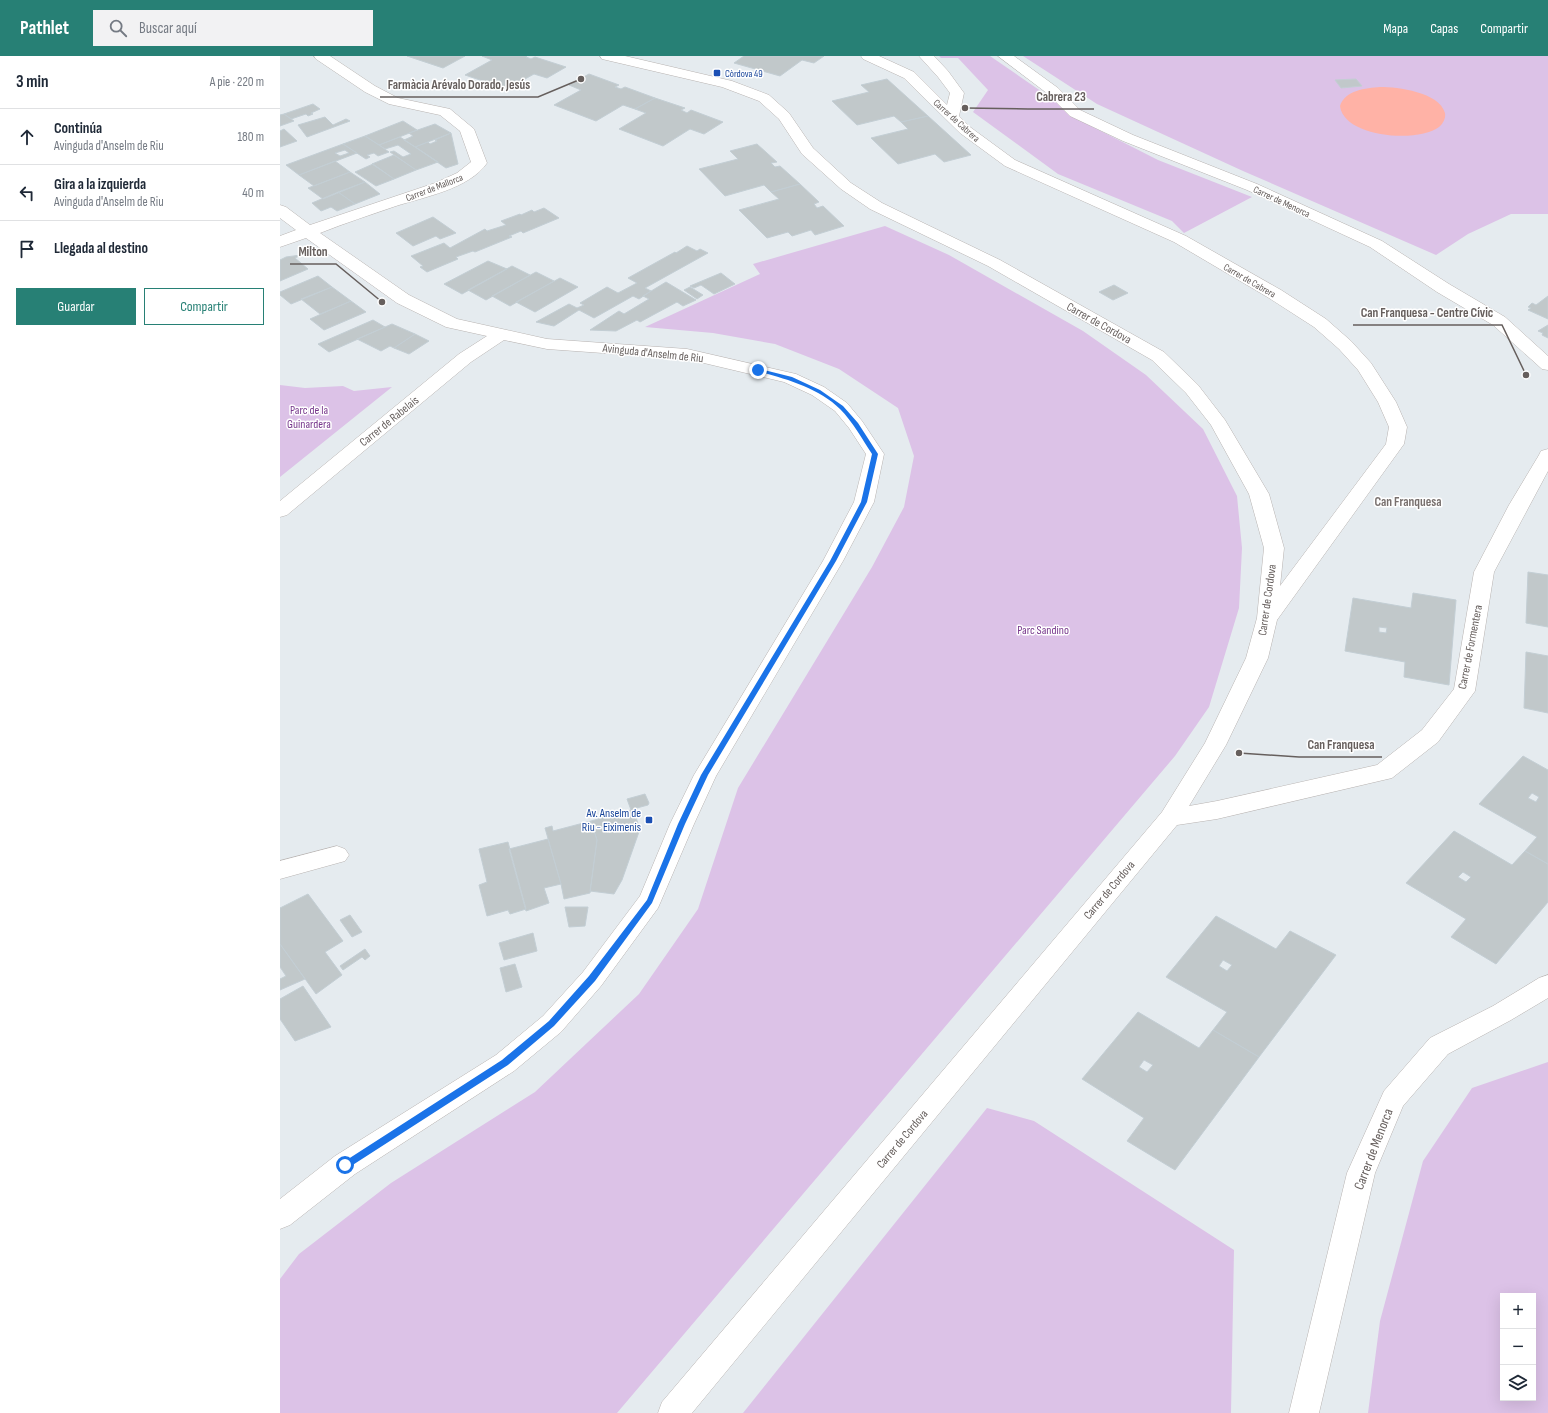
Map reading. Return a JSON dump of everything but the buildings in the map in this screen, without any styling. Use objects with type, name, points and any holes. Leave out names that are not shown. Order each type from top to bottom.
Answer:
[{"type":"street","name":"Carrer de Mallorca","points":[[307,231],[447,183],[471,172],[479,163],[467,129],[445,112],[394,101],[370,89],[320,56]]},
{"type":"street","name":"Carrer de Cordova","points":[[607,56],[726,84],[764,98],[784,116],[807,151],[846,186],[870,202],[994,263],[1158,356],[1192,389],[1219,424],[1259,494],[1274,548],[1267,618],[1257,658],[1215,745],[1170,818],[673,1413]]},
{"type":"street","name":"Carrer de Cabrera","points":[[868,56],[908,75],[965,130],[1010,163],[1180,239],[1275,294],[1320,323],[1345,345],[1366,367],[1387,402],[1398,427],[1394,444],[1267,618]]},
{"type":"street","points":[[926,56],[943,74],[957,93],[952,116]]},
{"type":"street","name":"Carrer de Menorca","points":[[1005,56],[1053,91],[1075,113],[1128,138],[1252,187],[1376,244],[1442,288],[1499,321],[1548,365]]},
{"type":"street","name":"Avinguda d'Anselm de Riu","points":[[280,210],[403,299],[452,323],[547,344],[687,354],[790,378],[818,391],[841,407],[856,425],[875,454],[864,502],[833,561],[705,775],[682,824],[650,901],[592,979],[552,1024],[505,1062],[345,1165],[280,1216]]},
{"type":"street","points":[[280,242],[307,231]]},
{"type":"street","name":"Carrer de Rabelais","points":[[280,511],[465,358],[501,334]]},
{"type":"street","name":"Carrer de Formentera","points":[[1170,818],[1217,810],[1384,772],[1430,736],[1464,691],[1484,572],[1518,505],[1548,455]]},
{"type":"street","points":[[280,870],[337,856]]},
{"type":"street","name":"Carrer de Menorca","points":[[1304,1413],[1361,1172],[1392,1099],[1439,1046],[1502,1013],[1548,985]]},
{"type":"green space","points":[[939,56],[990,56],[1093,127],[1158,160],[1252,197],[1184,233],[1172,221],[1058,174],[973,112],[988,90],[958,58],[941,58]]},
{"type":"green space","points":[[1023,56],[1548,56],[1548,214],[1511,214],[1468,234],[1436,255],[1243,171],[1097,104]]},
{"type":"green space","name":"Parc Sandino","points":[[885,226],[949,255],[1083,331],[1146,375],[1203,429],[1237,496],[1242,548],[1239,608],[1209,707],[1175,756],[617,1413],[280,1413],[280,1279],[299,1254],[391,1183],[535,1092],[639,994],[698,909],[738,788],[872,567],[904,507],[914,456],[898,408],[839,369],[775,344],[713,333],[645,327],[760,274],[753,264]]},
{"type":"green space","name":"Parc de la Guinardera","points":[[280,385],[305,388],[343,386],[354,391],[392,387],[280,477]]},
{"type":"green space","points":[[1548,1062],[1548,1413],[1368,1413],[1380,1321],[1423,1161],[1472,1088]]},
{"type":"green space","points":[[987,1108],[1034,1121],[1234,1250],[1231,1413],[743,1413]]},
{"type":"shaded area","points":[[1380,87],[1397,88],[1417,92],[1435,100],[1445,113],[1443,123],[1439,127],[1429,132],[1400,136],[1368,131],[1354,125],[1345,117],[1340,106],[1346,96],[1357,91]]},
{"type":"place","name":"Còrdova 49","points":[[717,73]]},
{"type":"place","name":"Farmàcia Arévalo Dorado, Jesús","points":[[581,79]]},
{"type":"place","name":"Cabrera 23","points":[[965,108]]},
{"type":"place","name":"Milton","points":[[382,302]]},
{"type":"place","name":"Can Franquesa - Centre Cívic","points":[[1526,375]]},
{"type":"place","name":"Can Franquesa","points":[[1239,753]]},
{"type":"place","name":"Av. Anselm de Riu - Eiximenis","points":[[649,820]]},
{"type":"district","name":"Can Franquesa","points":[[1408,501]]},
{"type":"route","points":[[345,1165],[505,1062],[552,1024],[592,979],[650,901],[682,824],[705,775],[786,637],[833,561],[864,502],[875,454],[856,425],[841,407],[818,391],[790,378],[758,370]]}]
